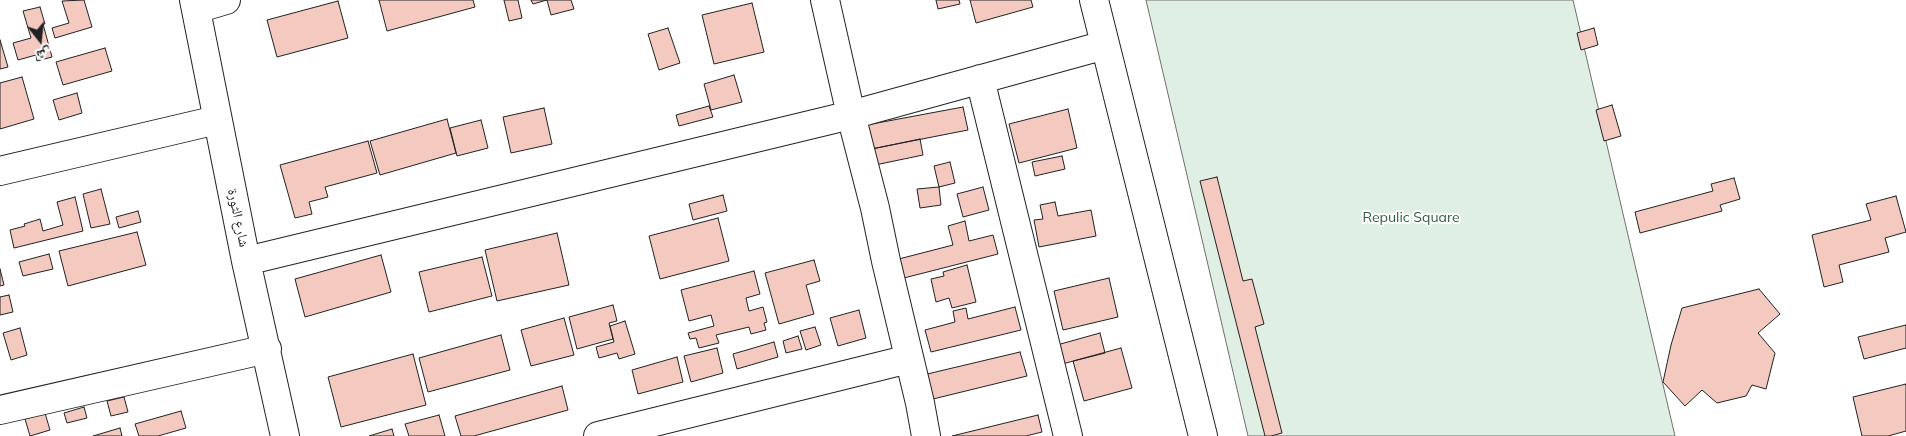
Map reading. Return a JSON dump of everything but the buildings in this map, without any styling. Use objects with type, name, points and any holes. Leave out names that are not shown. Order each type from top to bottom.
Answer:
[{"type":"street","points":[[195,4],[226,0]]},
{"type":"street","points":[[825,0],[851,115],[876,208],[886,261],[920,403],[926,436]]},
{"type":"street","points":[[1094,0],[1194,433]]},
{"type":"street","name":"شارع الثورة","points":[[195,4],[246,261],[286,436]]},
{"type":"street","points":[[246,261],[851,115],[1105,46]]},
{"type":"street","points":[[980,79],[1068,436]]},
{"type":"street","points":[[0,171],[217,120]]},
{"type":"street","points":[[0,410],[267,349]]},
{"type":"street","points":[[605,435],[909,358]]},
{"type":"green space","name":"Repulic Square","points":[[1146,0],[1573,0],[1675,436],[1248,436]]}]
